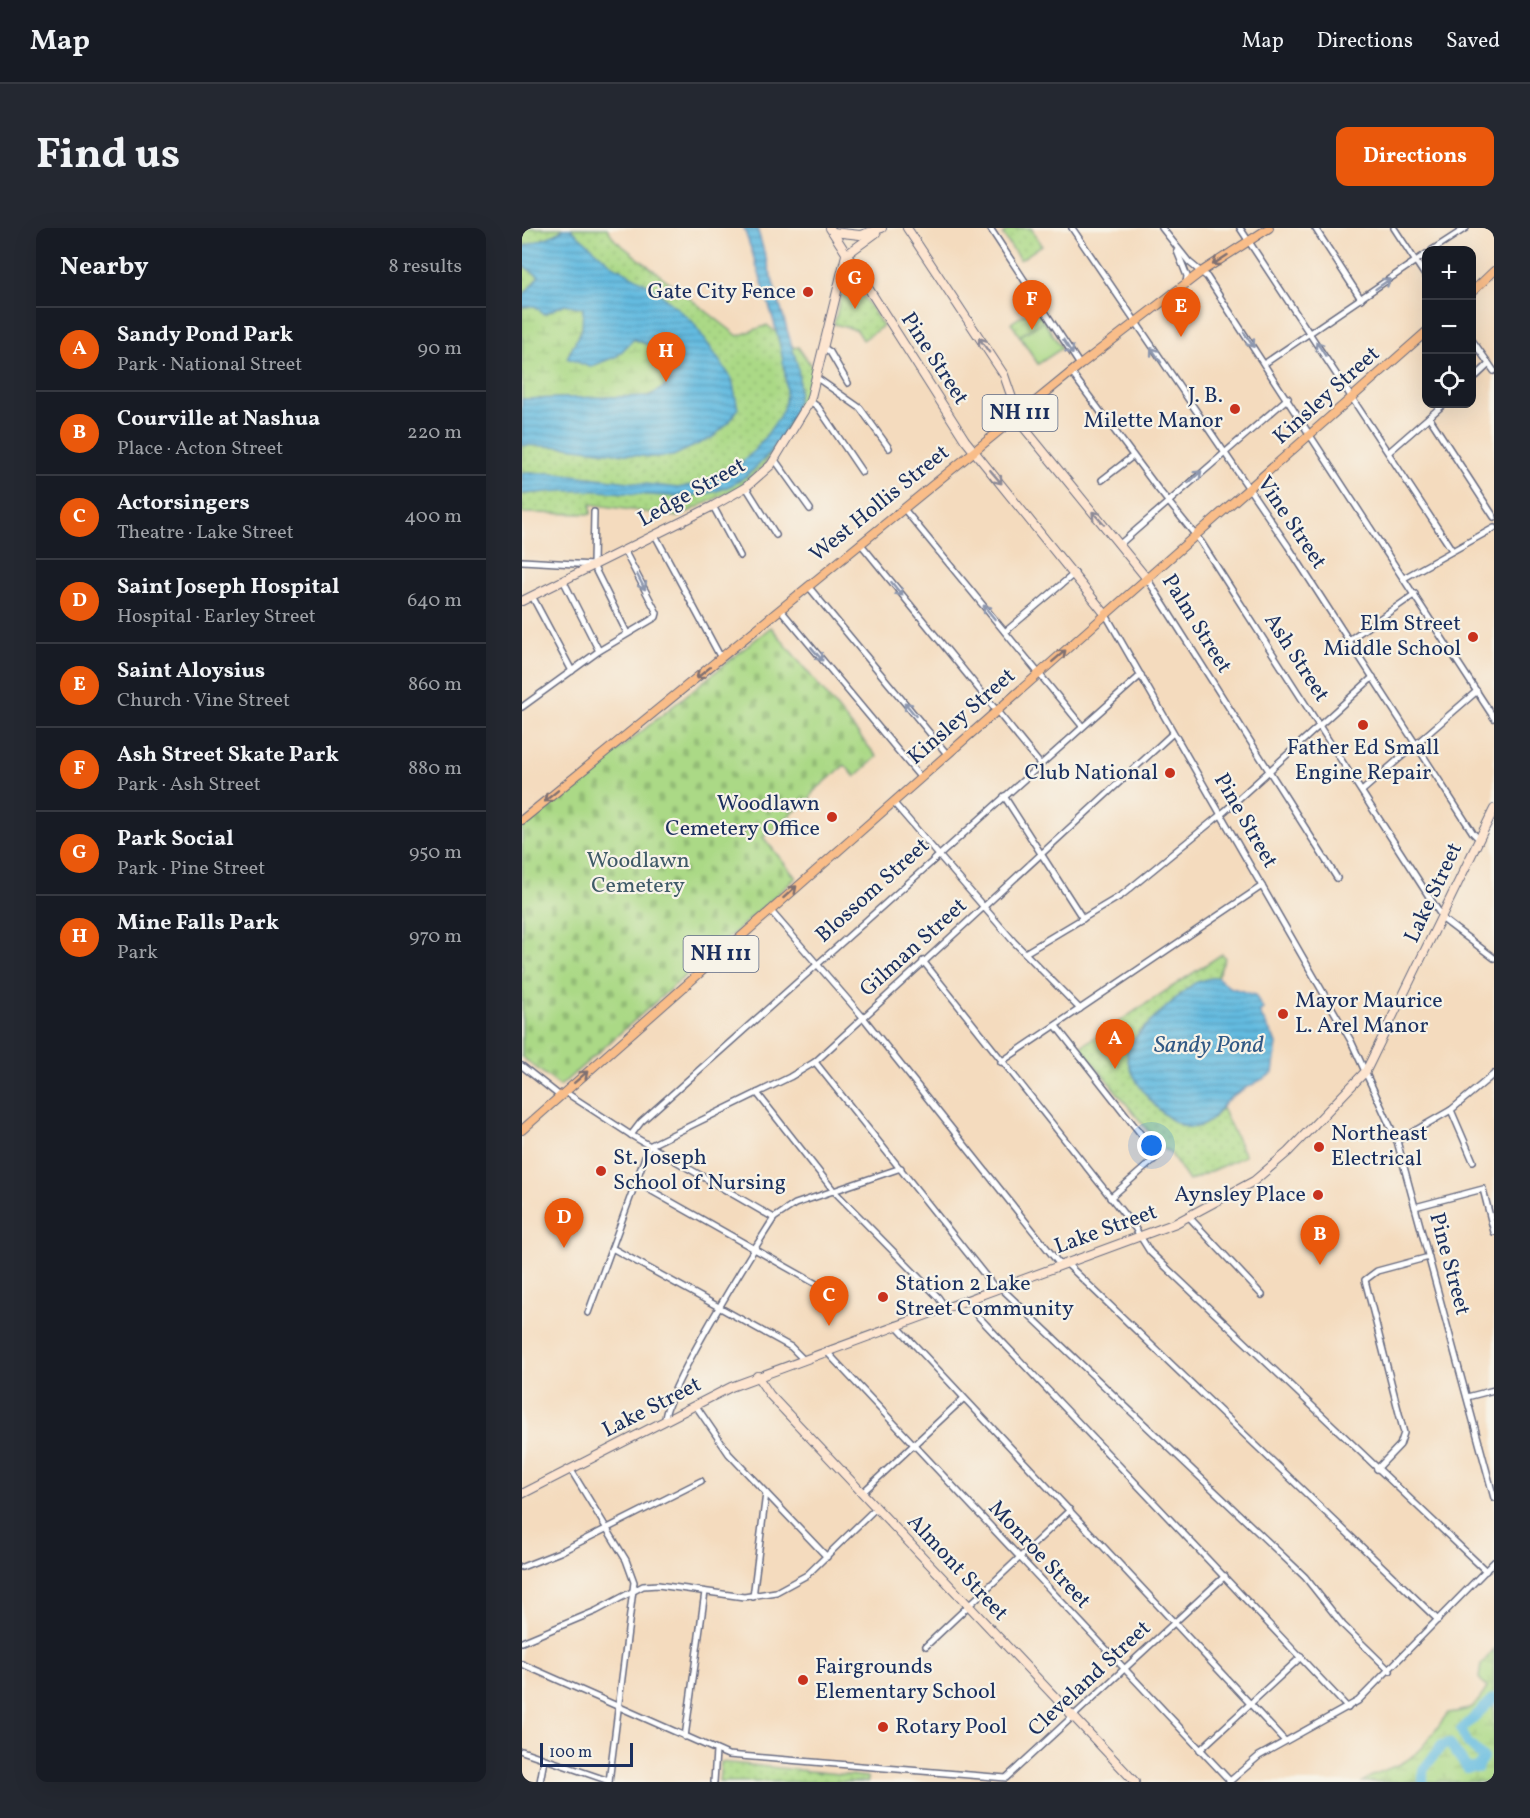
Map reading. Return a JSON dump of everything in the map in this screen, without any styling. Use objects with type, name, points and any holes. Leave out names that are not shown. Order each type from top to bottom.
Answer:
[{"type":"main road","name":"West Hollis Street","points":[[522,820],[1029,405],[1186,283],[1269,228]]},
{"type":"main road","points":[[1476,288],[1494,271]]},
{"type":"main road","name":"Kinsley Street","points":[[522,1130],[947,754],[1148,580],[1422,336]]},
{"type":"street","points":[[831,230],[861,235],[882,228]]},
{"type":"street","points":[[846,255],[882,228]]},
{"type":"street","name":"Palm Street","points":[[907,228],[1004,375],[1021,424],[1148,580],[1337,878]]},
{"type":"street","points":[[990,228],[1080,365]]},
{"type":"street","name":"Vine Street","points":[[1072,228],[1249,489],[1473,833],[1479,838]]},
{"type":"street","points":[[1162,228],[1173,244],[1201,272],[1288,398],[1494,718]]},
{"type":"street","points":[[1240,228],[1452,550]]},
{"type":"street","points":[[1315,228],[1361,299]]},
{"type":"street","points":[[1394,228],[1422,270]]},
{"type":"street","points":[[1438,246],[1466,228]]},
{"type":"street","name":"Pine Street","points":[[831,230],[974,451],[1107,615],[1366,1071],[1397,1141],[1494,1498]]},
{"type":"street","points":[[1173,244],[1187,276],[1186,283]]},
{"type":"street","name":"Ledge Street","points":[[522,601],[713,506],[746,487],[775,460],[810,401],[846,255]]},
{"type":"street","points":[[1264,364],[1422,257]]},
{"type":"street","points":[[1476,346],[1494,371]]},
{"type":"street","points":[[823,348],[830,352],[848,383]]},
{"type":"street","points":[[1476,376],[1489,364]]},
{"type":"street","name":"Ash Street","points":[[1071,372],[1168,502],[1197,536],[1442,916],[1451,927],[1494,958]]},
{"type":"street","points":[[817,378],[859,407],[889,448]]},
{"type":"street","points":[[1120,544],[1288,398]]},
{"type":"street","points":[[1013,399],[1020,404],[1029,405]]},
{"type":"street","points":[[810,401],[818,407],[862,472]]},
{"type":"street","points":[[1389,452],[1439,408]]},
{"type":"street","points":[[1429,417],[1494,517]]},
{"type":"street","points":[[1102,480],[1133,456]]},
{"type":"street","points":[[775,460],[810,509]]},
{"type":"street","points":[[746,487],[776,535]]},
{"type":"street","points":[[713,506],[740,556]]},
{"type":"street","points":[[904,509],[1082,726]]},
{"type":"street","points":[[594,512],[593,566],[627,633]]},
{"type":"street","points":[[1404,578],[1494,528]]},
{"type":"street","points":[[655,535],[721,658]]},
{"type":"street","points":[[860,543],[1041,764]]},
{"type":"street","points":[[522,707],[599,651],[657,615],[624,550]]},
{"type":"street","points":[[522,561],[593,566]]},
{"type":"street","points":[[1005,632],[1075,573]]},
{"type":"street","points":[[563,580],[599,651]]},
{"type":"street","points":[[807,586],[947,754]]},
{"type":"street","points":[[1349,640],[1415,594]]},
{"type":"street","points":[[532,596],[572,671]]},
{"type":"street","points":[[780,609],[921,777]]},
{"type":"street","name":"Blossom Street","points":[[630,1136],[641,1122],[816,964],[1142,675]]},
{"type":"street","points":[[1025,952],[1122,895],[1220,815],[1373,677]]},
{"type":"street","points":[[1362,791],[1478,691]]},
{"type":"street","name":"Gilman Street","points":[[649,1146],[790,1077],[815,1062],[862,1016],[1173,733]]},
{"type":"street","points":[[1004,796],[1083,919]]},
{"type":"street","points":[[893,802],[984,907],[1080,1009]]},
{"type":"street","name":"Lake Street","points":[[522,1494],[757,1376],[1190,1217],[1265,1173],[1366,1071],[1494,809]]},
{"type":"street","points":[[1001,1062],[1262,886]]},
{"type":"street","points":[[770,910],[862,1016],[1064,1265],[1438,1620]]},
{"type":"street","points":[[923,961],[1150,1252],[1202,1304],[1486,1571]]},
{"type":"street","points":[[1056,1026],[1158,1156],[1110,1198]]},
{"type":"street","points":[[815,1062],[998,1288],[1305,1577],[1343,1625],[1390,1671]]},
{"type":"street","points":[[522,1066],[630,1136],[774,1218]]},
{"type":"street","points":[[1397,1141],[1451,1110],[1494,1074]]},
{"type":"street","points":[[757,1093],[834,1191],[938,1296],[945,1307]]},
{"type":"street","points":[[1451,1110],[1473,1161]]},
{"type":"street","points":[[588,1313],[649,1146]]},
{"type":"street","points":[[665,1421],[667,1405],[754,1249],[774,1218],[788,1207],[901,1168]]},
{"type":"street","points":[[636,1182],[834,1294]]},
{"type":"street","points":[[1415,1207],[1483,1189],[1494,1233]]},
{"type":"street","points":[[1190,1217],[1262,1295]]},
{"type":"street","points":[[612,1248],[791,1347],[803,1359]]},
{"type":"street","points":[[1377,1469],[1400,1446],[1404,1433],[1365,1280],[1377,1271],[1429,1257]]},
{"type":"street","points":[[968,1299],[976,1314],[1348,1708]]},
{"type":"street","points":[[896,1325],[1285,1741]]},
{"type":"street","name":"Monroe Street","points":[[826,1351],[1229,1782]]},
{"type":"street","name":"Almont Street","points":[[757,1376],[770,1395],[1134,1782]]},
{"type":"street","points":[[1467,1397],[1494,1390]]},
{"type":"street","points":[[862,1493],[963,1399]]},
{"type":"street","points":[[696,1406],[729,1454],[827,1557]]},
{"type":"street","points":[[522,1751],[609,1782],[634,1590],[630,1566],[571,1470]]},
{"type":"street","points":[[522,1567],[560,1552],[700,1481]]},
{"type":"street","points":[[753,1597],[766,1493]]},
{"type":"street","points":[[522,1642],[596,1611],[634,1590],[651,1585],[753,1597],[776,1592],[792,1585],[827,1557],[876,1508]]},
{"type":"street","points":[[926,1646],[1070,1510]]},
{"type":"street","points":[[1229,1782],[1259,1756],[1348,1708],[1390,1671],[1494,1562]]},
{"type":"street","name":"Cleveland Street","points":[[522,1664],[716,1751],[744,1757],[1000,1779],[1016,1772],[1225,1576]]},
{"type":"street","points":[[685,1737],[705,1592]]},
{"type":"street","points":[[1200,1750],[1301,1657]]},
{"type":"street","points":[[714,1782],[716,1751]]},
{"type":"street","points":[[540,1782],[544,1760]]},
{"type":"green space","points":[[522,228],[607,228],[615,240],[738,336],[767,325],[795,348],[798,347],[813,368],[808,395],[763,466],[741,486],[678,517],[591,504],[591,514],[522,513]]},
{"type":"green space","points":[[1011,228],[1031,228],[1042,245],[1020,260],[1002,234]]},
{"type":"green space","points":[[854,282],[883,326],[863,340],[857,330],[834,324],[844,284]]},
{"type":"green space","points":[[565,304],[583,308],[584,315],[582,328],[567,358],[617,356],[633,339],[665,352],[672,372],[668,382],[656,392],[641,397],[522,399],[522,307],[535,306],[544,314]]},
{"type":"green space","points":[[1035,307],[1062,348],[1038,364],[1011,323]]},
{"type":"green space","points":[[1043,321],[1062,348],[1038,364],[1020,336]]},
{"type":"green space","name":"Woodlawn Cemetery","points":[[771,627],[877,757],[855,777],[845,765],[813,792],[810,799],[763,837],[796,878],[560,1086],[522,1057],[522,828]]},
{"type":"green space","points":[[1222,954],[1225,958],[1217,977],[1207,979],[1138,1032],[1135,1061],[1137,1078],[1153,1103],[1170,1119],[1189,1127],[1205,1124],[1222,1108],[1245,1156],[1189,1181],[1169,1151],[1163,1149],[1080,1047]]},
{"type":"green space","points":[[1494,1649],[1494,1782],[1362,1782],[1408,1760],[1427,1742],[1448,1713],[1472,1707],[1479,1700],[1487,1688],[1479,1678],[1481,1665]]},
{"type":"green space","points":[[721,1762],[868,1777],[868,1782],[719,1782]]},
{"type":"water","points":[[564,228],[570,228],[611,264],[651,286],[692,321],[732,379],[738,409],[730,421],[713,437],[673,456],[650,457],[567,447],[522,445],[522,399],[649,396],[666,386],[672,372],[665,352],[634,339],[617,356],[590,367],[567,358],[582,329],[583,308],[565,304],[544,314],[535,306],[522,307],[522,297],[539,276],[522,265],[522,247],[556,234]]},
{"type":"water","points":[[744,228],[757,228],[798,367],[799,378],[798,397],[793,413],[779,439],[760,463],[741,480],[720,490],[699,495],[652,495],[580,490],[522,494],[522,473],[556,473],[678,488],[726,473],[755,450],[782,411],[786,384],[779,339]]},
{"type":"water","name":"Sandy Pond","points":[[1217,977],[1229,987],[1255,995],[1263,1009],[1259,1012],[1277,1044],[1273,1073],[1235,1094],[1207,1123],[1196,1127],[1185,1126],[1162,1112],[1140,1087],[1132,1073],[1127,1049],[1147,1026],[1189,987],[1206,979]]},
{"type":"waterway","points":[[1423,1782],[1423,1770],[1442,1745],[1449,1743],[1467,1768],[1478,1768],[1483,1758],[1467,1742],[1461,1730],[1494,1698]]},
{"type":"place","name":"Gate City Fence","points":[[808,292]]},
{"type":"place","name":"Park Social","points":[[855,309]]},
{"type":"place","name":"Ash Street Skate Park","points":[[1032,330]]},
{"type":"place","name":"Saint Aloysius","points":[[1181,337]]},
{"type":"place","name":"Mine Falls Park","points":[[666,382]]},
{"type":"place","name":"J. B. Milette Manor","points":[[1235,409]]},
{"type":"place","name":"Elm Street Middle School","points":[[1473,637]]},
{"type":"place","name":"Father Ed Small Engine Repair","points":[[1363,725]]},
{"type":"place","name":"Club National","points":[[1170,773]]},
{"type":"place","name":"Woodlawn Cemetery Office","points":[[832,817]]},
{"type":"place","name":"Mayor Maurice L. Arel Manor","points":[[1283,1014]]},
{"type":"place","name":"Sandy Pond Park","points":[[1115,1069]]},
{"type":"place","name":"Northeast Electrical","points":[[1319,1147]]},
{"type":"place","name":"St. Joseph School of Nursing","points":[[601,1171]]},
{"type":"place","name":"Aynsley Place","points":[[1318,1195]]},
{"type":"place","name":"Saint Joseph Hospital","points":[[564,1248]]},
{"type":"place","name":"Courville at Nashua","points":[[1320,1265]]},
{"type":"place","name":"Station 2 Lake Street Community","points":[[883,1297]]},
{"type":"place","name":"Actorsingers","points":[[829,1326]]},
{"type":"place","name":"Fairgrounds Elementary School","points":[[803,1680]]},
{"type":"place","name":"Rotary Pool","points":[[883,1727]]}]
